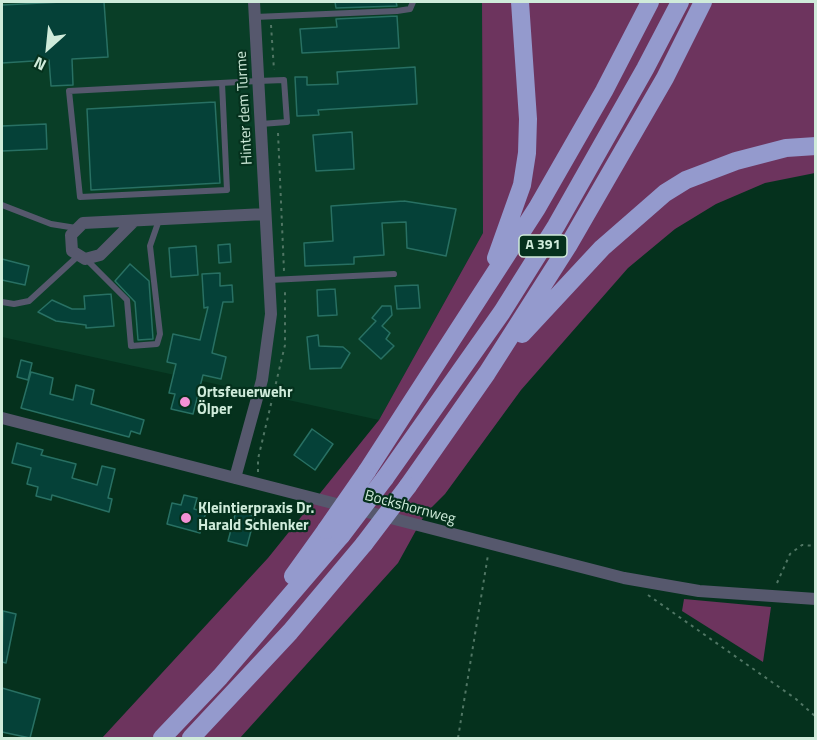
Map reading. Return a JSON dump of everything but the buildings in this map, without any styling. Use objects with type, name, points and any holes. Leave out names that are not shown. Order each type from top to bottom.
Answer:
[{"type":"highway","points":[[467,319],[508,229],[522,185],[527,153],[528,119],[520,2]]},
{"type":"highway","points":[[334,533],[367,471],[549,189],[604,91],[650,2]]},
{"type":"highway","name":"A 391","points":[[162,738],[220,677],[334,533],[385,478],[496,322],[556,226],[645,69],[680,2]]},
{"type":"highway","name":"A 391","points":[[191,738],[290,632],[364,543],[408,486],[487,373],[598,198],[665,78],[703,2]]},
{"type":"highway","points":[[487,373],[602,248],[665,193],[686,180],[736,161],[786,148],[816,146]]},
{"type":"street","name":"Hinter dem Turme","points":[[235,478],[267,354],[271,314],[254,2]]},
{"type":"street","points":[[134,221],[100,255],[82,257],[72,251],[70,242],[76,228],[83,223],[266,214]]},
{"type":"street","name":"Bockshornweg","points":[[2,418],[624,578],[699,591],[772,598],[816,599]]},
{"type":"lane","points":[[254,17],[397,11],[410,9],[413,2]]},
{"type":"lane","points":[[222,83],[227,190],[80,197],[69,91],[258,81],[284,80],[287,122],[260,124]]},
{"type":"lane","points":[[2,205],[51,224],[76,228]]},
{"type":"lane","points":[[2,302],[14,304],[29,301],[82,257],[127,300],[131,346],[157,345],[160,334],[150,246],[159,220]]},
{"type":"lane","points":[[269,280],[393,274]]},
{"type":"path","points":[[458,738],[490,545]]},
{"type":"path","points":[[772,598],[790,554],[802,545],[816,546]]},
{"type":"path","points":[[643,591],[796,699],[816,717]]},
{"type":"shaded area","points":[[2,2],[482,2],[483,233],[379,420],[2,337]]},
{"type":"shaded area","points":[[482,2],[815,2],[815,173],[765,183],[716,204],[675,229],[628,268],[521,390],[445,494],[425,514],[398,563],[240,738],[102,738],[268,558],[379,420],[483,233]]},
{"type":"shaded area","points":[[684,599],[771,607],[763,662],[682,611]]},
{"type":"place","name":"Ortsfeuerwehr Ölper","points":[[185,402]]},
{"type":"place","name":"Kleintierpraxis Dr. Harald Schlenker","points":[[186,518]]}]
